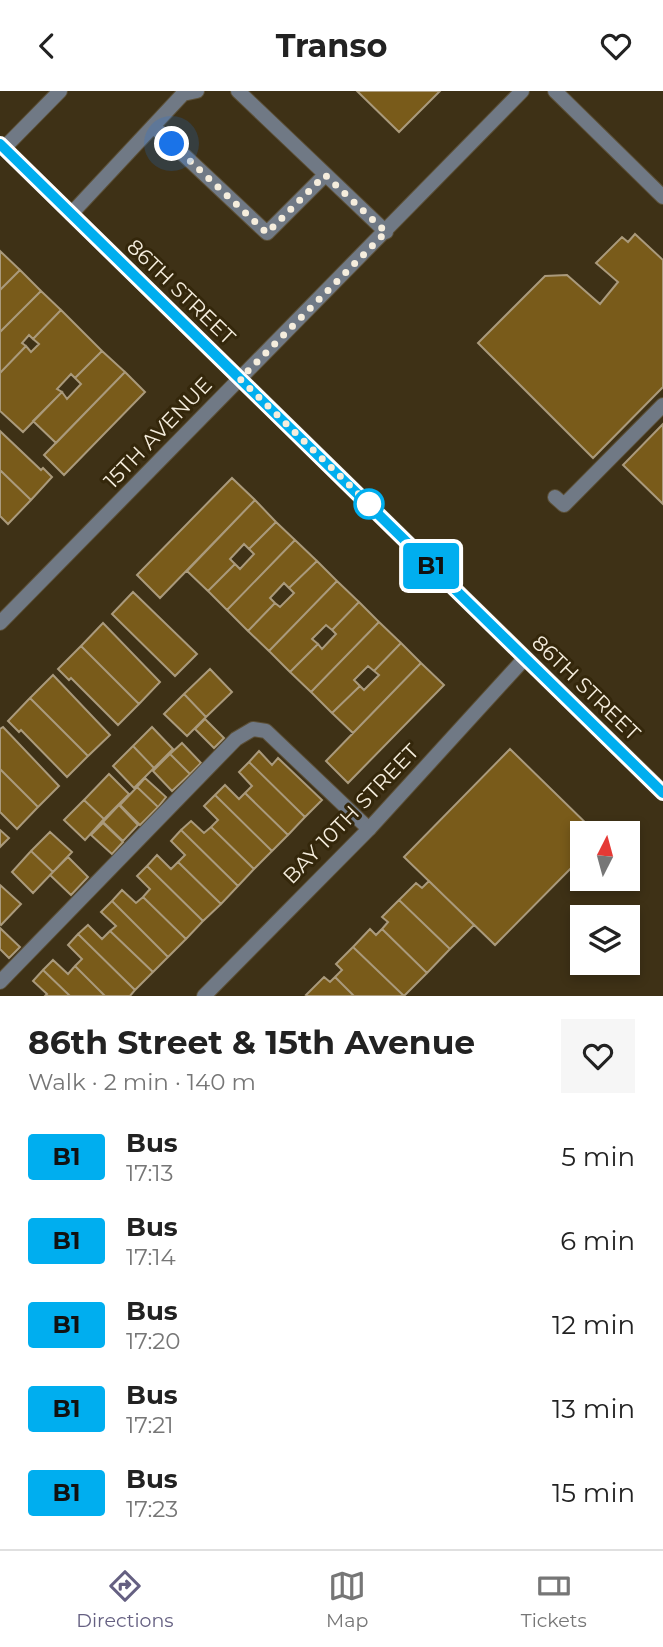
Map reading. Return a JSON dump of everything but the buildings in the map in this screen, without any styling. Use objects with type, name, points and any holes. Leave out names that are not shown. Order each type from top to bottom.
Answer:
[{"type":"main road","name":"86TH STREET","points":[[2,146],[663,792]]},
{"type":"street","points":[[2,146],[60,91]]},
{"type":"street","points":[[71,214],[183,94],[197,91]]},
{"type":"street","points":[[238,91],[386,232]]},
{"type":"street","name":"15TH AVENUE","points":[[0,623],[522,91]]},
{"type":"street","points":[[555,91],[663,197]]},
{"type":"street","points":[[153,126],[267,233],[325,175]]},
{"type":"street","points":[[555,497],[564,506],[663,405]]},
{"type":"street","name":"BAY 10TH STREET","points":[[204,996],[369,829],[525,658]]},
{"type":"street","points":[[0,982],[236,739],[253,729],[266,731],[369,829]]},
{"type":"bus line","name":"B1","points":[[0,144],[663,793]]},
{"type":"route","points":[[172,144],[267,233],[325,175],[386,232],[240,379],[369,504]]}]
